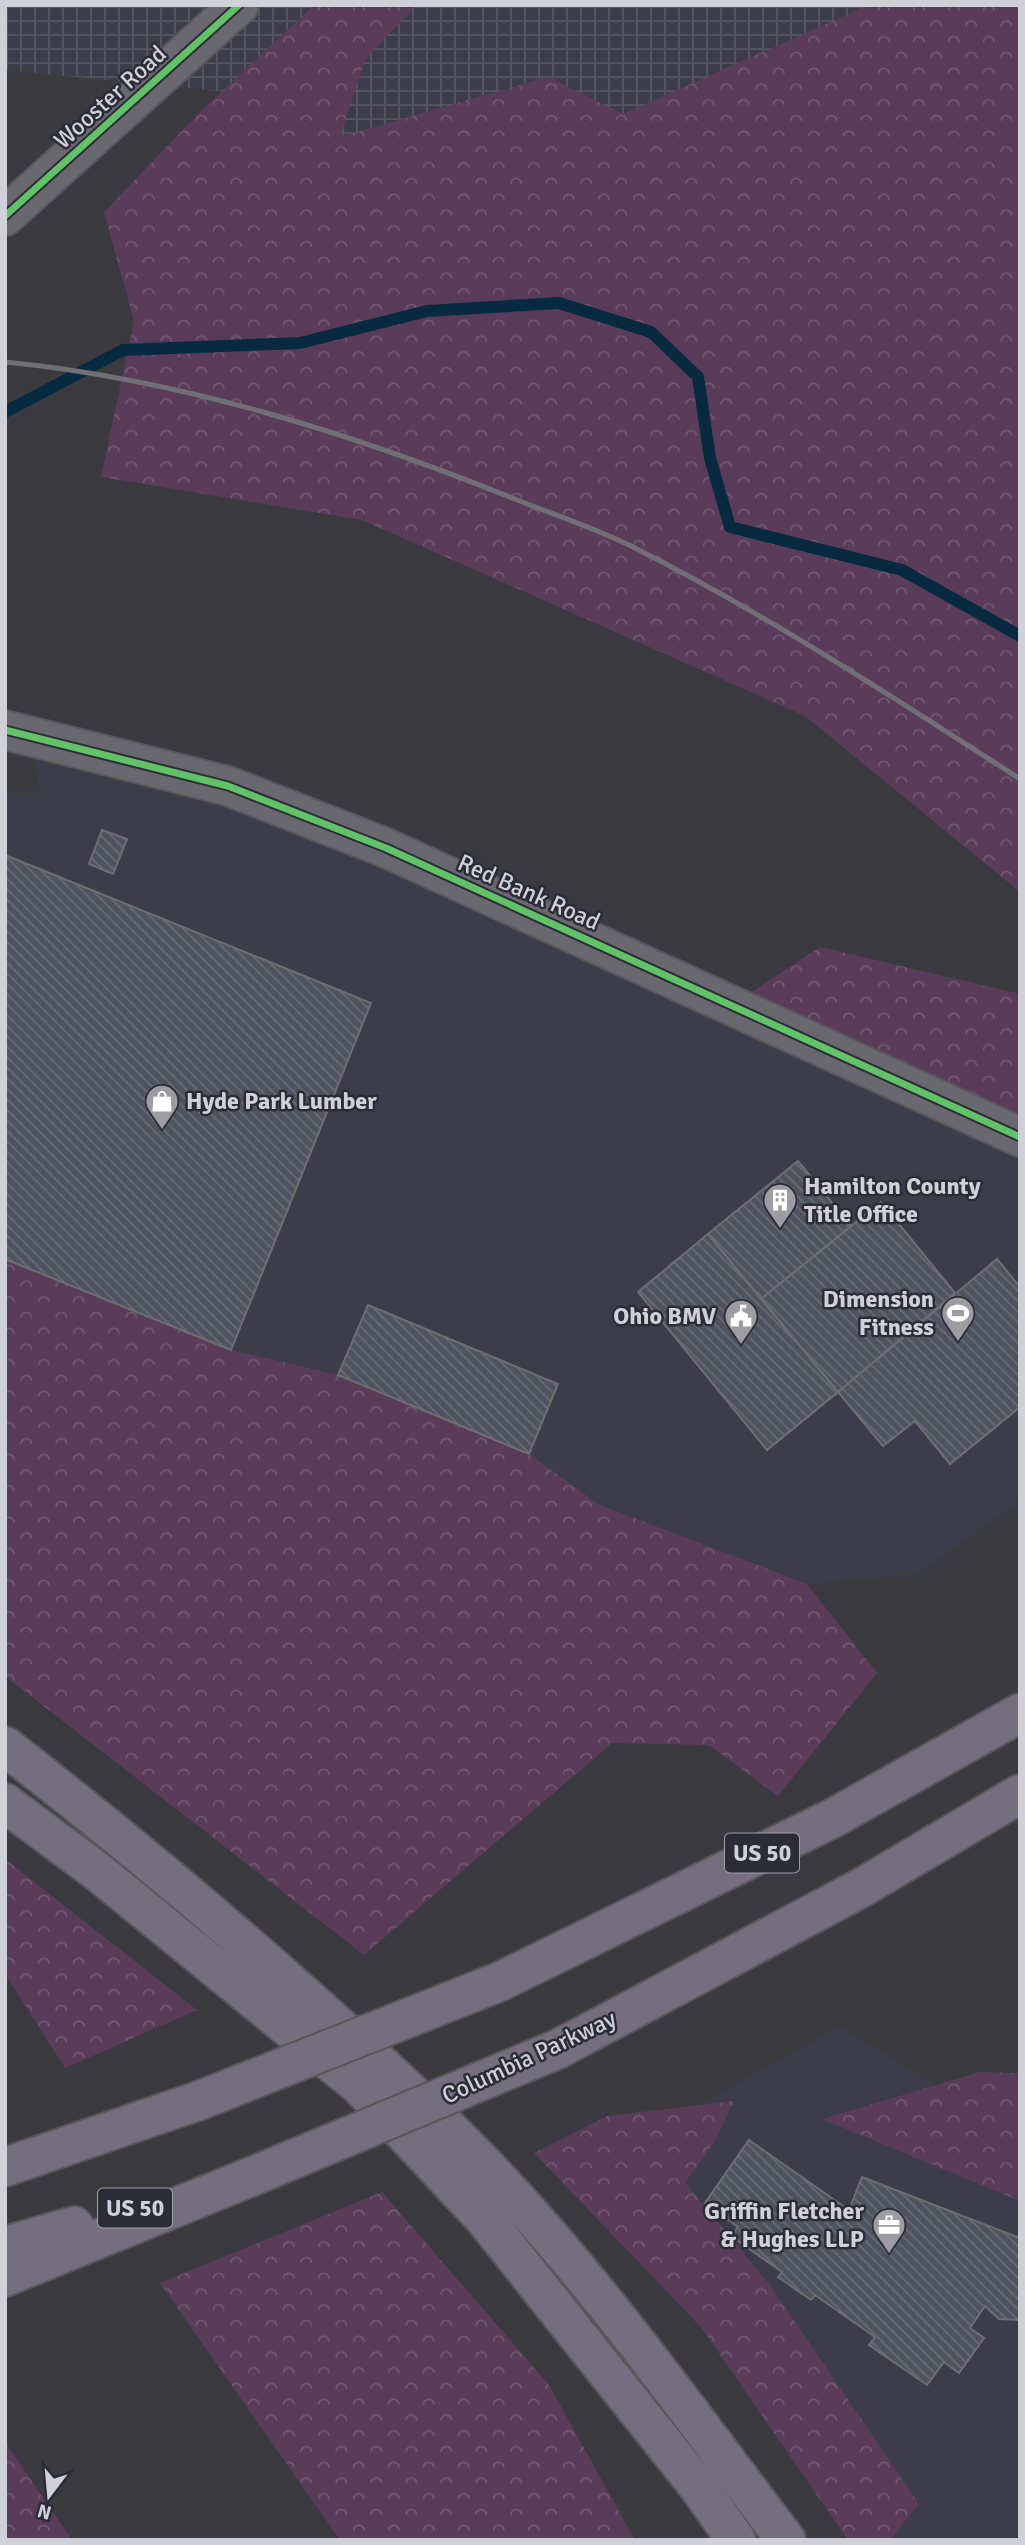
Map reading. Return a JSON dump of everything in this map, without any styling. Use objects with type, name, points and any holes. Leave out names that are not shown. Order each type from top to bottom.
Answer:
[{"type":"highway","name":"US 50","points":[[5,2167],[198,2101],[499,1982],[835,1817],[1020,1713]]},
{"type":"highway","points":[[5,1746],[138,1849],[274,1968],[393,2075],[519,2203],[649,2360],[786,2540]]},
{"type":"highway","name":"Columbia Parkway","points":[[5,2246],[265,2171],[558,2049],[861,1888],[1020,1794]]},
{"type":"highway","points":[[5,1803],[98,1872],[360,2086],[484,2218],[701,2490],[736,2540]]},
{"type":"highway","points":[[5,2277],[265,2171]]},
{"type":"street","name":"Wooster Road","points":[[5,216],[239,5]]},
{"type":"street","name":"Red Bank Road","points":[[5,730],[228,786],[386,848],[1020,1137]]},
{"type":"shaded area","points":[[5,5],[997,5],[495,224],[238,93],[5,70]]},
{"type":"shaded area","points":[[31,736],[228,786],[1020,1137],[1020,1501],[916,1575],[807,1584],[598,1504],[529,1454],[338,1375],[231,1350],[5,1259],[5,791],[39,791]]},
{"type":"shaded area","points":[[840,2026],[1020,2138],[1020,2540],[881,2540],[632,2142]]},
{"type":"green space","points":[[314,5],[416,5],[365,60],[340,137],[548,77],[623,114],[869,5],[1020,5],[1020,892],[805,716],[362,520],[101,477],[134,321],[104,212],[202,110]]},
{"type":"green space","points":[[820,947],[1020,994],[1020,1137],[732,1005]]},
{"type":"green space","points":[[5,1259],[231,1350],[338,1375],[529,1454],[598,1504],[807,1584],[877,1673],[778,1796],[709,1745],[612,1743],[364,1955],[5,1676]]},
{"type":"green space","points":[[5,1859],[197,2010],[65,2068],[5,1974]]},
{"type":"green space","points":[[980,2072],[1020,2073],[1020,2201],[822,2119]]},
{"type":"green space","points":[[734,2101],[715,2141],[685,2183],[770,2285],[919,2504],[890,2540],[848,2540],[701,2327],[534,2153],[607,2116]]},
{"type":"green space","points":[[382,2192],[549,2385],[635,2540],[340,2540],[160,2283]]},
{"type":"green space","points":[[5,2442],[72,2540],[5,2540]]},
{"type":"building","points":[[102,830],[127,839],[113,874],[89,864]]},
{"type":"building","name":"Hyde Park Lumber","points":[[5,855],[371,1003],[231,1350],[5,1259]]},
{"type":"building","name":"Hamilton County Title Office","points":[[798,1161],[851,1226],[761,1299],[708,1234]]},
{"type":"building","points":[[881,1202],[955,1293],[838,1392],[761,1299]]},
{"type":"building","name":"Ohio BMV","points":[[708,1234],[838,1392],[767,1450],[638,1292]]},
{"type":"building","name":"Dimension Fitness","points":[[997,1259],[1020,1287],[1020,1407],[950,1464],[915,1421],[883,1446],[838,1392]]},
{"type":"building","points":[[368,1305],[558,1384],[529,1454],[338,1375]]},
{"type":"building","name":"Griffin Fletcher & Hughes LLP","points":[[749,2140],[849,2210],[862,2177],[1020,2238],[1020,2320],[999,2319],[985,2306],[970,2328],[984,2338],[959,2373],[944,2362],[927,2385],[869,2345],[875,2337],[815,2295],[811,2300],[778,2277],[782,2272],[731,2236],[738,2227],[705,2203]]},
{"type":"waterway","points":[[5,412],[123,350],[300,343],[427,311],[559,303],[651,332],[698,377],[710,458],[730,527],[902,570],[1020,636]]},
{"type":"railway","points":[[5,362],[136,381],[265,412],[454,475],[604,534],[733,600],[877,687],[1020,779]]},
{"type":"cycle path","points":[[5,216],[239,5]]},
{"type":"cycle path","points":[[5,730],[228,786],[386,848],[1020,1137]]},
{"type":"place","name":"Hyde Park Lumber","points":[[162,1131]]},
{"type":"place","name":"Hamilton County Title Office","points":[[780,1230]]},
{"type":"place","name":"Dimension Fitness","points":[[958,1343]]},
{"type":"place","name":"Ohio BMV","points":[[741,1346]]},
{"type":"place","name":"Griffin Fletcher & Hughes LLP","points":[[889,2255]]}]
